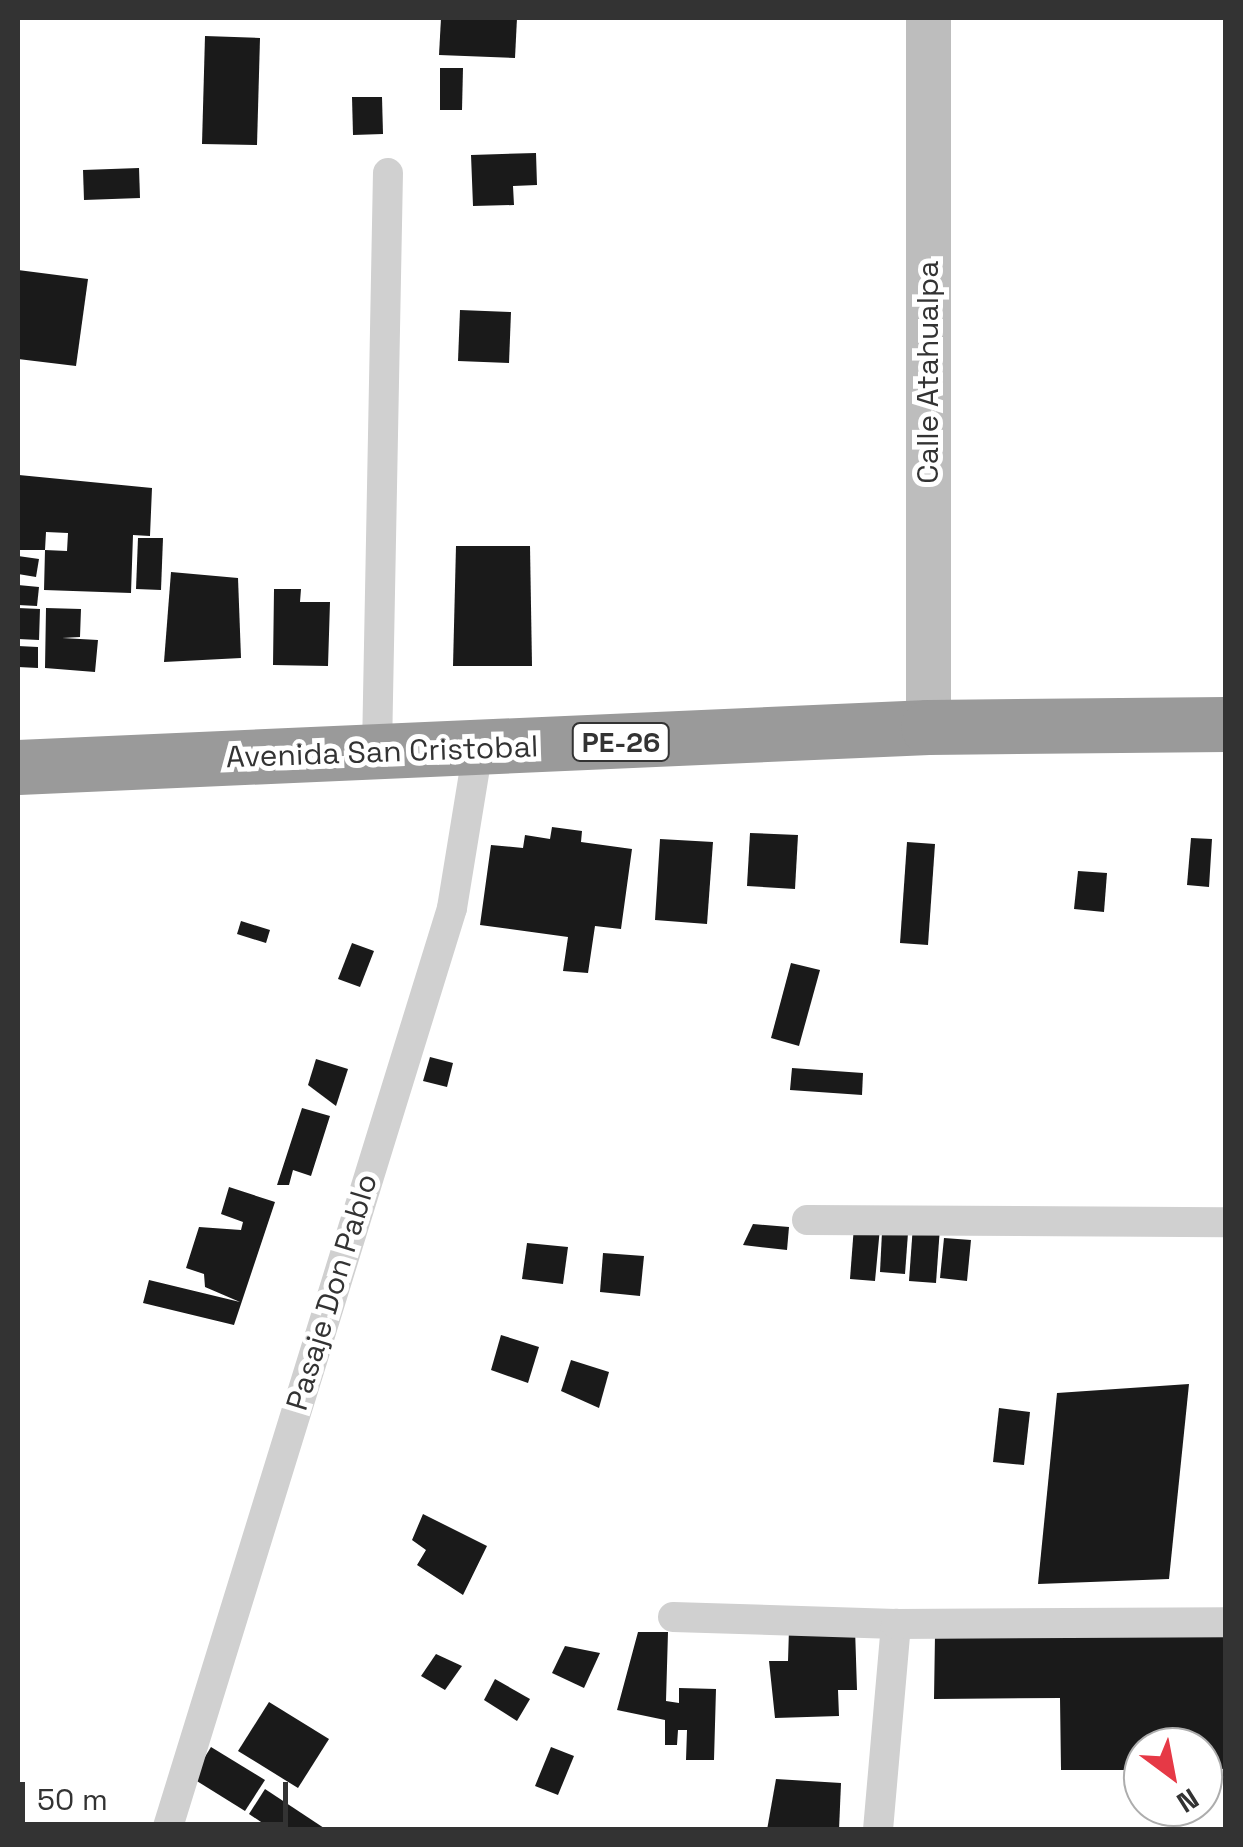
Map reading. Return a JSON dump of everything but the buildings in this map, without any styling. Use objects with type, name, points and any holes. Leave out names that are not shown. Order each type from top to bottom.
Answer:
[{"type":"highway","name":"Avenida San Cristobal","points":[[18,767],[377,750],[478,750],[928,727],[1226,724]]},
{"type":"street","name":"Calle Atahualpa","points":[[928,18],[928,727]]},
{"type":"street","points":[[377,750],[388,173]]},
{"type":"street","name":"Pasaje Don Pablo","points":[[167,1830],[452,908],[478,750]]},
{"type":"street","points":[[807,1220],[1226,1222]]},
{"type":"street","points":[[674,1617],[896,1624],[1226,1622]]},
{"type":"street","points":[[878,1830],[896,1624]]}]
